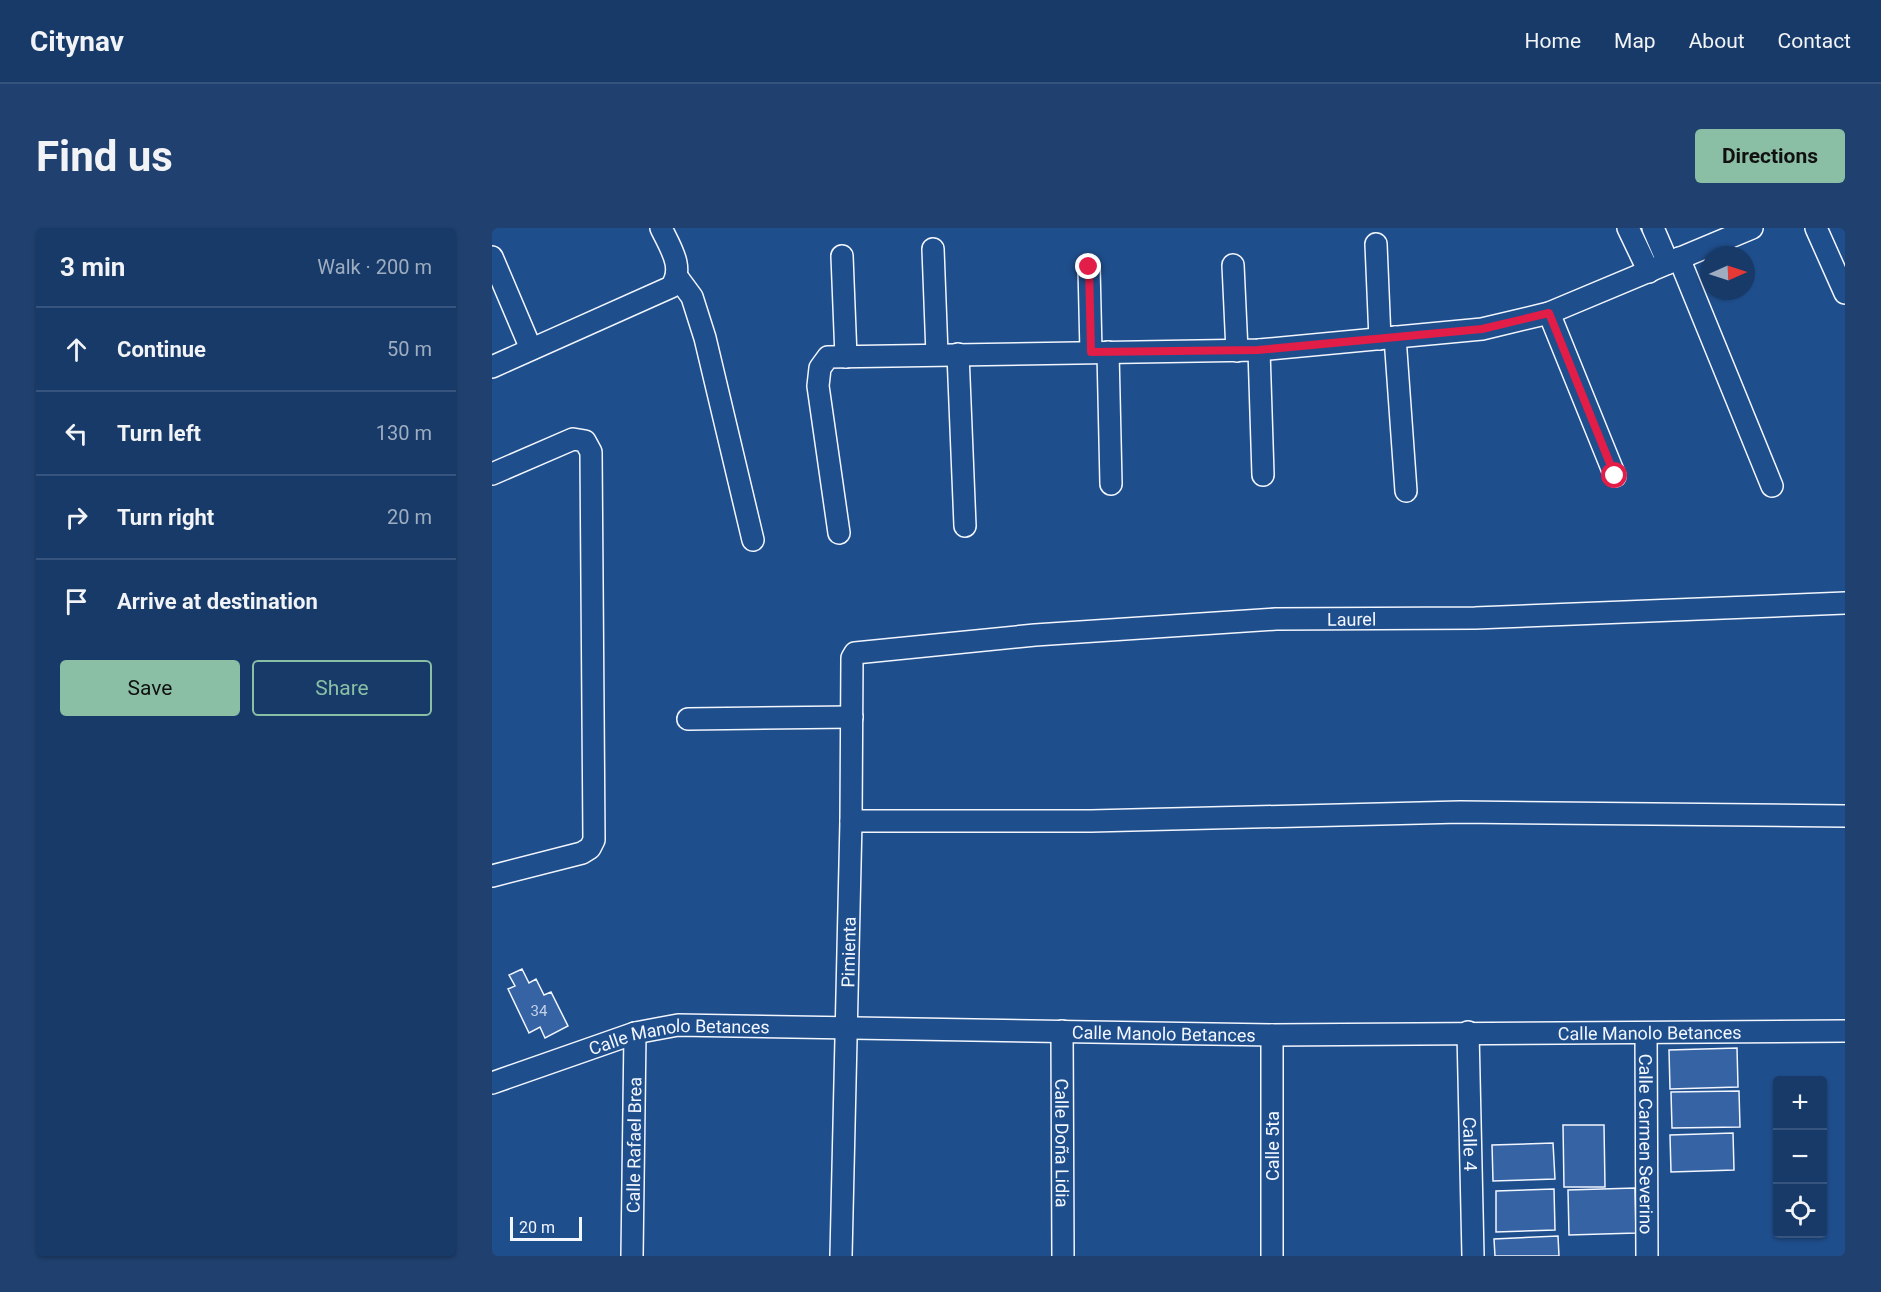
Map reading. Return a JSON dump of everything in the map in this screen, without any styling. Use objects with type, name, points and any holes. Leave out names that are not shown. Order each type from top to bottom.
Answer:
[{"type":"street","points":[[661,228],[678,266],[678,278],[692,297],[705,338],[753,540]]},
{"type":"street","points":[[1628,228],[1649,272]]},
{"type":"street","points":[[1653,228],[1674,261],[1772,486]]},
{"type":"street","points":[[839,533],[818,386],[819,368],[828,357],[1237,351],[1482,329],[1549,313],[1752,228]]},
{"type":"street","points":[[1816,228],[1845,293]]},
{"type":"street","points":[[1376,244],[1406,490]]},
{"type":"street","points":[[933,249],[937,354]]},
{"type":"street","points":[[842,256],[846,357]]},
{"type":"street","points":[[492,257],[531,349]]},
{"type":"street","points":[[1233,266],[1237,351]]},
{"type":"street","points":[[1089,267],[1100,352],[1111,484]]},
{"type":"street","points":[[492,367],[671,287],[678,278]]},
{"type":"street","points":[[1549,313],[1615,476]]},
{"type":"street","points":[[1258,350],[1263,475]]},
{"type":"street","points":[[958,354],[964,526]]},
{"type":"street","points":[[492,474],[573,439],[585,441],[591,452],[594,840],[590,848],[582,853],[492,876]]},
{"type":"street","name":"Laurel","points":[[861,651],[1035,635],[1276,619],[1475,618],[1845,603]]},
{"type":"street","name":"Pimienta","points":[[841,1256],[851,821],[852,658],[861,651]]},
{"type":"street","points":[[688,719],[852,717]]},
{"type":"street","points":[[851,821],[1091,821],[1460,812],[1845,816]]},
{"type":"street","name":"Calle Manolo Betances","points":[[492,1083],[635,1033],[678,1025],[1272,1035],[1845,1031]]},
{"type":"street","name":"Calle Doña Lidia","points":[[1062,1031],[1063,1256]]},
{"type":"street","name":"Calle 4","points":[[1468,1032],[1473,1256]]},
{"type":"street","name":"Calle Rafael Brea","points":[[632,1256],[635,1033]]},
{"type":"street","name":"Calle Carmen Severino","points":[[1646,1033],[1647,1256]]},
{"type":"street","name":"Calle 5ta","points":[[1272,1035],[1272,1256]]},
{"type":"building","points":[[522,969],[529,983],[536,979],[544,995],[551,992],[568,1026],[545,1038],[540,1027],[529,1033],[508,989],[515,986],[509,975]]},
{"type":"building","points":[[1737,1048],[1738,1087],[1670,1089],[1669,1050]]},
{"type":"building","points":[[1739,1091],[1740,1127],[1672,1128],[1671,1092]]},
{"type":"building","points":[[1563,1125],[1604,1125],[1605,1187],[1564,1187]]},
{"type":"building","points":[[1733,1133],[1734,1170],[1671,1172],[1670,1135]]},
{"type":"building","points":[[1553,1143],[1555,1179],[1493,1181],[1492,1145]]},
{"type":"building","points":[[1635,1188],[1636,1233],[1569,1235],[1568,1190]]},
{"type":"building","points":[[1554,1189],[1555,1230],[1496,1232],[1496,1191]]},
{"type":"building","points":[[1558,1236],[1559,1256],[1495,1256],[1494,1239]]},
{"type":"route","points":[[1089,267],[1091,352],[1258,350],[1482,329],[1549,313],[1615,476]]}]
